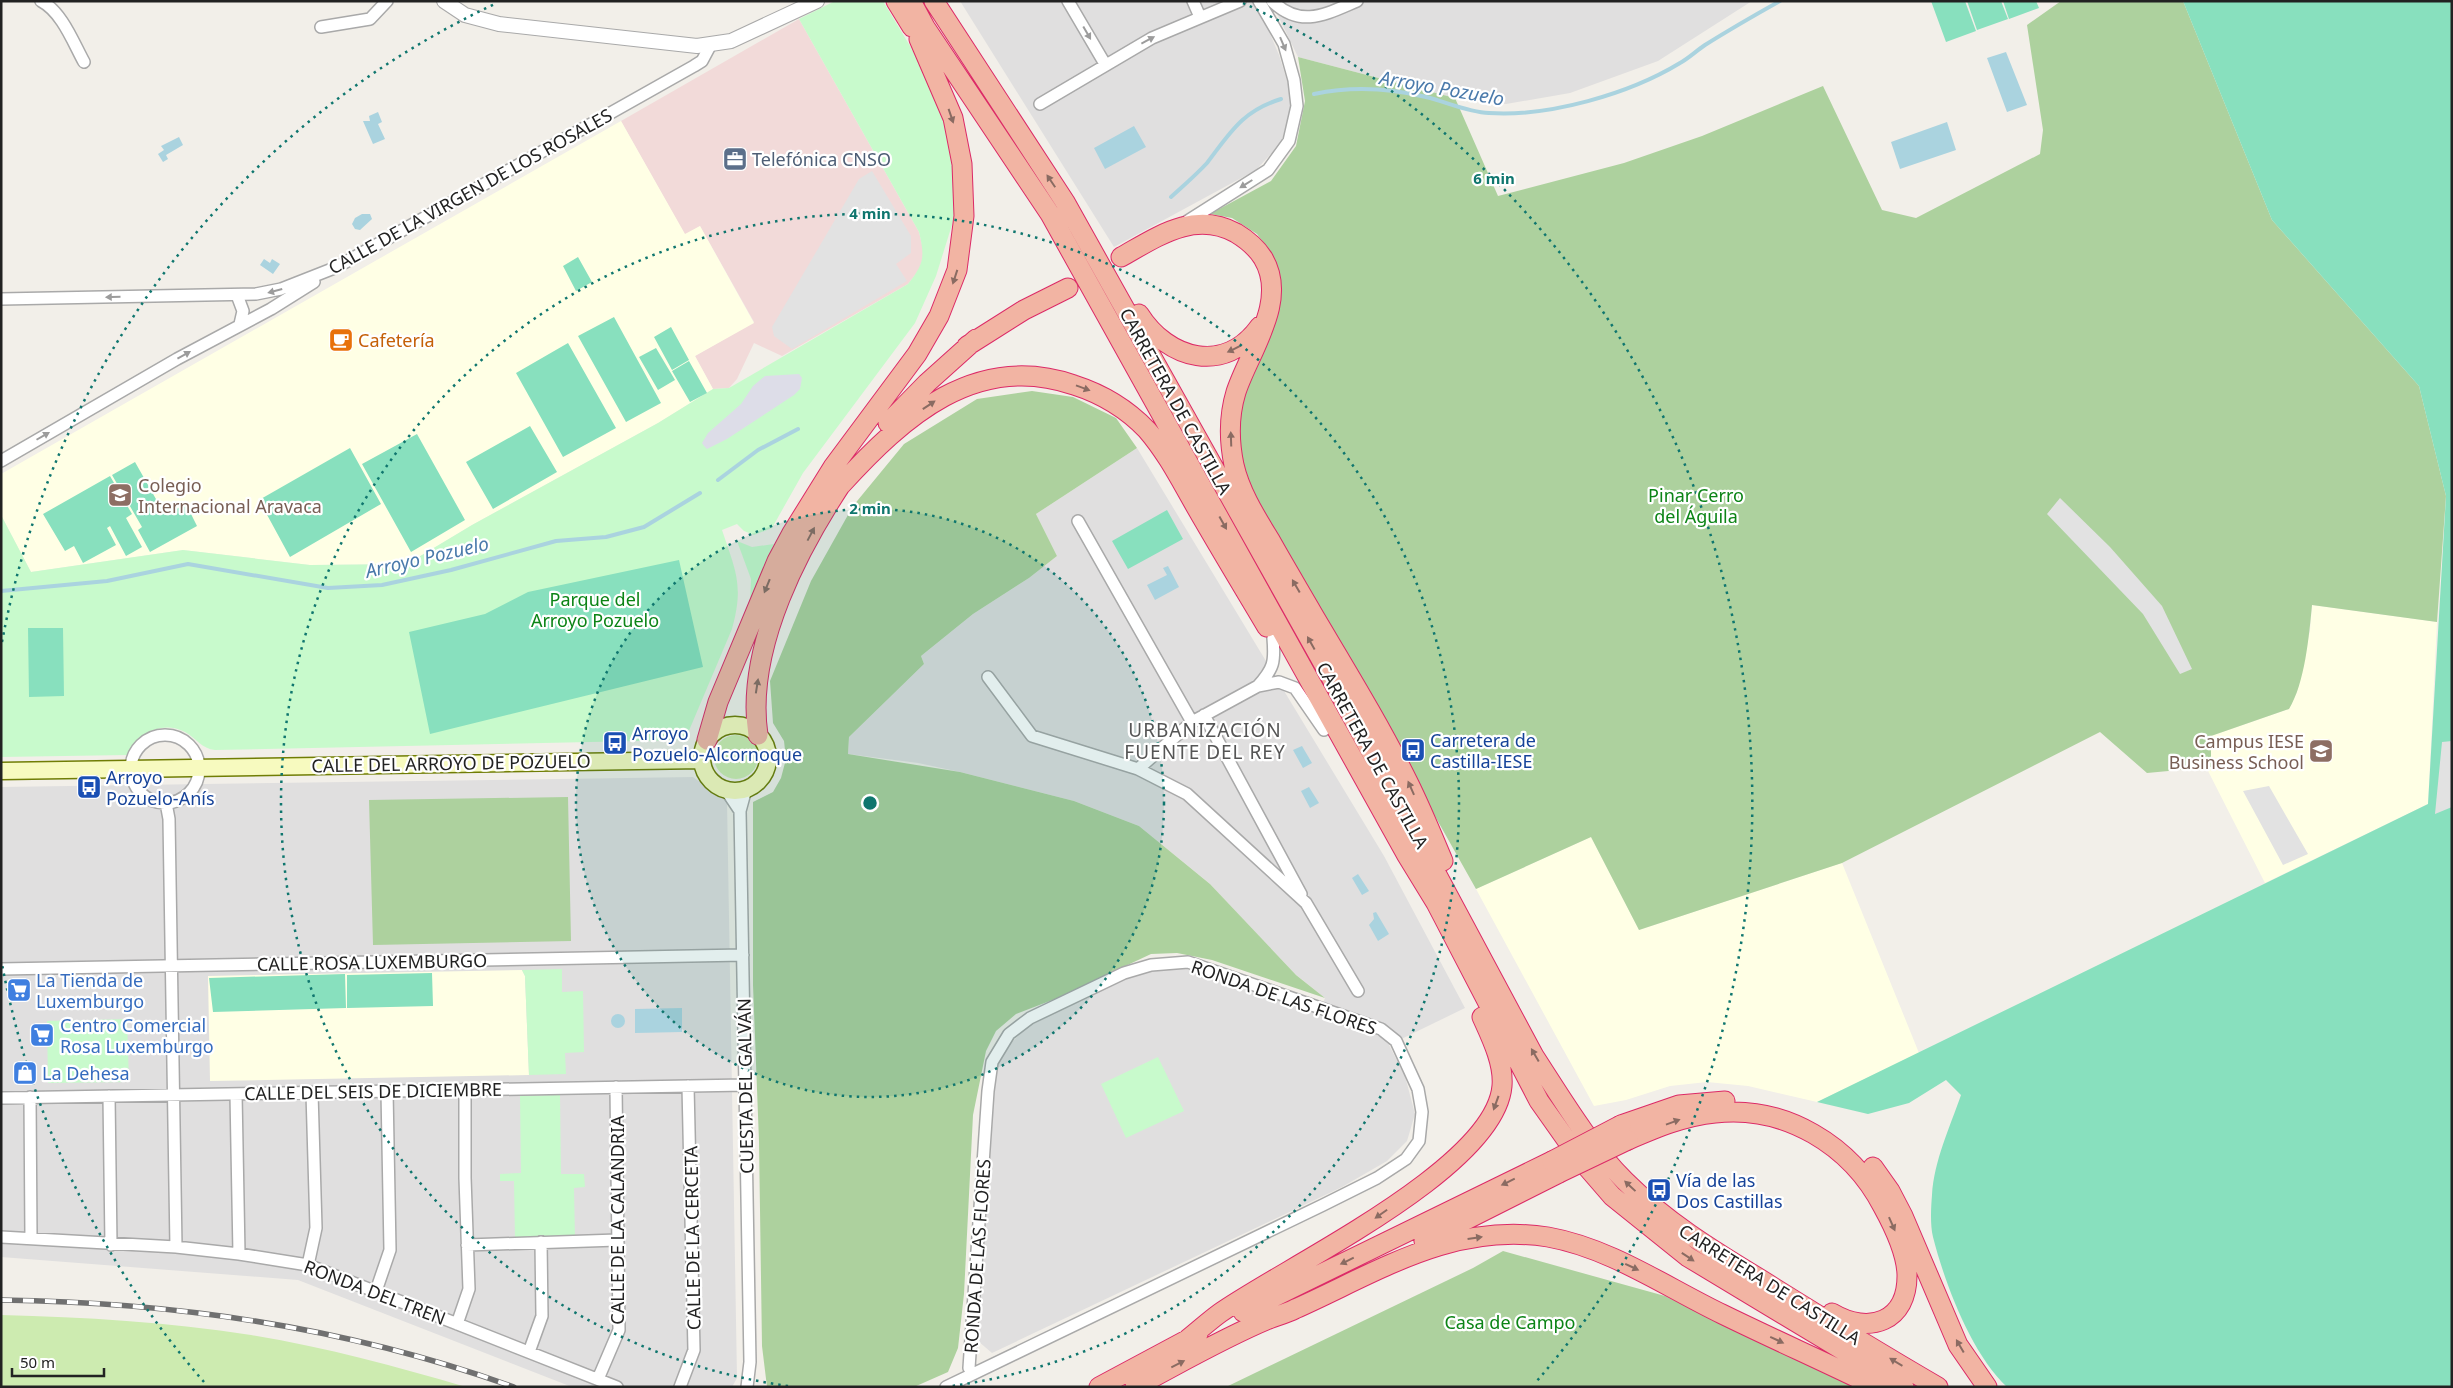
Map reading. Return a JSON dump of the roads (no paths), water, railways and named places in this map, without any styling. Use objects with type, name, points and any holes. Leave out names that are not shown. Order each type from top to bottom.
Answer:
[{"type":"highway","name":"CARRETERA DE CASTILLA","points":[[934,1],[1065,202],[1331,677],[1502,993],[1534,1056],[1570,1113],[1624,1181],[1652,1206],[1694,1238],[1812,1312],[1938,1387]]},
{"type":"highway","points":[[948,1],[993,76],[1038,161]]},
{"type":"highway","name":"CARRETERA DE CASTILLA","points":[[900,2],[925,27],[1050,214],[1368,787],[1436,903],[1539,1101],[1580,1159],[1612,1196],[1688,1257],[1904,1387]]},
{"type":"highway","points":[[707,740],[718,702],[778,561],[792,533],[833,467],[917,354],[939,316],[957,270],[964,216],[962,164],[952,118],[919,39],[900,2]]},
{"type":"highway","points":[[919,39],[1041,222],[1165,442],[1226,559]]},
{"type":"highway","points":[[1065,202],[1106,253],[1150,332],[1180,352],[1195,356],[1228,352],[1250,339],[1267,315]]},
{"type":"highway","points":[[1121,257],[1180,227],[1190,224],[1214,224],[1247,239],[1263,258],[1267,268],[1270,290],[1267,315],[1242,376],[1232,410],[1231,447],[1234,468],[1254,513],[1368,709],[1408,782],[1502,993]]},
{"type":"highway","points":[[833,467],[882,411],[921,378],[976,339],[1024,310],[1068,288]]},
{"type":"highway","points":[[758,735],[756,695],[769,635],[799,556],[841,485],[868,445],[927,383],[976,339]]},
{"type":"highway","points":[[841,485],[873,450],[905,421],[941,397],[981,380],[1012,375],[1057,379],[1090,390],[1115,404],[1130,414],[1146,430],[1167,458],[1273,638],[1324,730],[1344,759],[1368,787]]},
{"type":"highway","points":[[1188,1339],[1220,1313],[1354,1232],[1446,1166],[1487,1124],[1497,1102],[1502,1085],[1498,1061],[1491,1038],[1406,854]]},
{"type":"highway","points":[[1099,1387],[1188,1339],[1556,1167],[1679,1105],[1714,1101],[1751,1102],[1788,1110],[1812,1119],[1836,1133],[1876,1171],[1890,1191],[1903,1216],[1958,1345],[1987,1387]]},
{"type":"highway","points":[[1625,1133],[1716,1112],[1752,1114],[1785,1120],[1809,1130],[1848,1159],[1866,1178],[1879,1199],[1902,1248],[1907,1274],[1904,1296],[1895,1313],[1882,1322],[1865,1325],[1838,1316],[1734,1253],[1694,1238]]},
{"type":"highway","points":[[1268,1320],[1290,1305],[1556,1167]]},
{"type":"highway","points":[[1135,1387],[1268,1320],[1407,1256],[1441,1244],[1478,1237],[1513,1235],[1547,1237],[1594,1251],[1634,1268],[1722,1314],[1876,1387]]},
{"type":"main road","points":[[732,725],[741,726],[758,735],[764,743],[768,763],[761,778],[746,789],[726,790],[716,785],[709,778],[702,760],[707,740],[714,732],[732,725]]},
{"type":"main road","name":"CALLE DEL ARROYO DE POZUELO","points":[[1,772],[702,760]]},
{"type":"street","points":[[41,1],[48,5],[59,18],[84,62]]},
{"type":"street","points":[[321,27],[370,19],[387,1]]},
{"type":"street","points":[[444,1],[465,15],[499,24],[665,44],[710,46],[746,35],[817,1]]},
{"type":"street","points":[[1068,1],[1105,64]]},
{"type":"street","points":[[1193,1],[1200,17]]},
{"type":"street","points":[[1040,104],[1152,38],[1240,1]]},
{"type":"street","points":[[1180,227],[1268,170],[1289,141],[1297,106],[1294,80],[1284,44],[1259,1]]},
{"type":"street","points":[[1272,1],[1288,14],[1318,18],[1357,1]]},
{"type":"street","name":"CALLE DE LA VIRGEN DE LOS ROSALES","points":[[1,299],[237,295],[271,292],[337,267],[694,66],[702,61],[710,46]]},
{"type":"street","points":[[1,461],[240,324],[271,309],[337,267]]},
{"type":"street","points":[[237,295],[243,311],[240,324]]},
{"type":"street","points":[[1078,521],[1192,722]]},
{"type":"street","points":[[1258,686],[1271,671],[1275,659],[1273,638]]},
{"type":"street","points":[[988,677],[1032,736],[1138,769],[1187,794],[1306,903]]},
{"type":"street","points":[[1138,769],[1192,722],[1258,686],[1278,682],[1295,688],[1324,730]]},
{"type":"street","points":[[1204,715],[1306,903],[1358,991]]},
{"type":"street","points":[[159,736],[171,736],[187,743],[197,757],[200,768],[195,786],[190,794],[183,799],[166,804],[150,800],[136,788],[131,769],[133,758],[139,748],[148,740],[159,736]]},
{"type":"street","name":"CUESTA DEL GALVÁN","points":[[746,789],[740,811],[750,1362],[747,1387]]},
{"type":"street","points":[[726,790],[740,811]]},
{"type":"street","points":[[166,804],[169,819],[176,1247]]},
{"type":"street","name":"CALLE ROSA LUXEMBURGO","points":[[1,969],[743,955]]},
{"type":"street","name":"RONDA DE LAS FLORES","points":[[1188,962],[1382,1029],[1396,1042],[1418,1089],[1422,1112],[1419,1141],[1406,1159],[1377,1178],[1323,1205],[972,1373],[969,1368],[988,1091],[992,1062],[1009,1034],[1030,1018],[1124,973],[1152,965],[1188,962]]},
{"type":"street","name":"CALLE DEL SEIS DE DICIEMBRE","points":[[1,1098],[745,1085]]},
{"type":"street","name":"CALLE DE LA CERCETA","points":[[680,1387],[694,1350],[688,1086]]},
{"type":"street","name":"CALLE DE LA CALANDRIA","points":[[598,1379],[619,1330],[616,1087]]},
{"type":"street","points":[[457,1324],[469,1289],[465,1089]]},
{"type":"street","points":[[376,1292],[390,1250],[388,1091]]},
{"type":"street","points":[[308,1265],[316,1228],[312,1092]]},
{"type":"street","points":[[236,1094],[239,1254]]},
{"type":"street","points":[[109,1096],[110,1244]]},
{"type":"street","points":[[30,1098],[31,1238]]},
{"type":"street","name":"RONDA DEL TREN","points":[[1,1237],[176,1247],[239,1254],[308,1265],[617,1387]]},
{"type":"street","points":[[467,1245],[618,1240]]},
{"type":"street","points":[[529,1352],[542,1316],[541,1242]]},
{"type":"street","name":"CUESTA DEL GALVÁN","points":[[750,1362],[754,1387]]},
{"type":"street","points":[[946,1387],[972,1373]]},
{"type":"water","points":[[2006,52],[2027,105],[2007,112],[1987,58]]},
{"type":"water","points":[[378,112],[382,122],[378,124],[385,139],[373,144],[363,121],[370,121],[369,116]]},
{"type":"water","points":[[1947,122],[1956,150],[1900,169],[1891,142]]},
{"type":"water","points":[[1134,126],[1146,147],[1105,169],[1094,148]]},
{"type":"water","points":[[179,137],[183,145],[166,155],[168,159],[163,162],[158,154],[164,150],[161,146]]},
{"type":"water","points":[[362,214],[370,214],[372,219],[360,230],[355,229],[352,224],[355,218]]},
{"type":"water","points":[[264,259],[270,263],[272,259],[280,264],[273,274],[260,265]]},
{"type":"water","points":[[1168,566],[1179,587],[1155,600],[1147,585],[1167,575],[1163,568]]},
{"type":"water","points":[[1302,746],[1312,763],[1303,768],[1293,750]]},
{"type":"water","points":[[1309,787],[1319,803],[1310,808],[1301,791]]},
{"type":"water","points":[[1358,874],[1369,891],[1362,895],[1352,878]]},
{"type":"water","points":[[1376,912],[1389,934],[1378,941],[1369,925],[1374,919],[1373,913]]},
{"type":"water","points":[[682,1008],[682,1032],[635,1033],[635,1009]]},
{"type":"water","points":[[615,1014],[621,1014],[625,1021],[621,1028],[615,1028],[611,1024],[611,1018]]},
{"type":"waterway","name":"Arroyo Pozuelo","points":[[1314,94],[1356,89],[1384,90],[1426,97],[1465,109],[1489,113],[1537,111],[1562,107],[1613,93],[1660,74],[1683,61],[1714,39],[1780,1]]},
{"type":"waterway","name":"Arroyo Pozuelo","points":[[1171,197],[1207,163],[1238,124],[1256,110],[1281,99]]},
{"type":"waterway","name":"Arroyo Pozuelo","points":[[718,480],[758,450],[798,429]]},
{"type":"waterway","name":"Arroyo Pozuelo","points":[[1,591],[107,581],[188,564],[328,588],[382,585],[451,570],[556,541],[606,537],[644,527],[700,493]]},
{"type":"railway","points":[[1,1300],[131,1306],[261,1322],[389,1349],[452,1366],[514,1387]]},
{"type":"place","name":"Telefónica CNSO","points":[[735,159]]},
{"type":"place","name":"Cafetería","points":[[341,340]]},
{"type":"place","name":"Colegio Internacional Aravaca","points":[[120,495]]},
{"type":"place","name":"Arroyo Pozuelo-Alcornoque","points":[[615,743]]},
{"type":"place","name":"Carretera de Castilla-IESE","points":[[1413,750]]},
{"type":"place","name":"Campus IESE Business School","points":[[2321,751]]},
{"type":"place","name":"Arroyo Pozuelo-Anís","points":[[89,787]]},
{"type":"place","name":"La Tienda de Luxemburgo","points":[[19,990]]},
{"type":"place","name":"Centro Comercial Rosa Luxemburgo","points":[[42,1035]]},
{"type":"place","name":"La Dehesa","points":[[25,1073]]},
{"type":"place","name":"Vía de las Dos Castillas","points":[[1659,1190]]},
{"type":"district","name":"URBANIZACIÓN FUENTE DEL REY","points":[[1205,741]]},
{"type":"park label","name":"Pinar Cerro del Águila","points":[[1696,505]]},
{"type":"park label","name":"Parque del Arroyo Pozuelo","points":[[595,609]]},
{"type":"park label","name":"Casa de Campo","points":[[1510,1322]]}]
